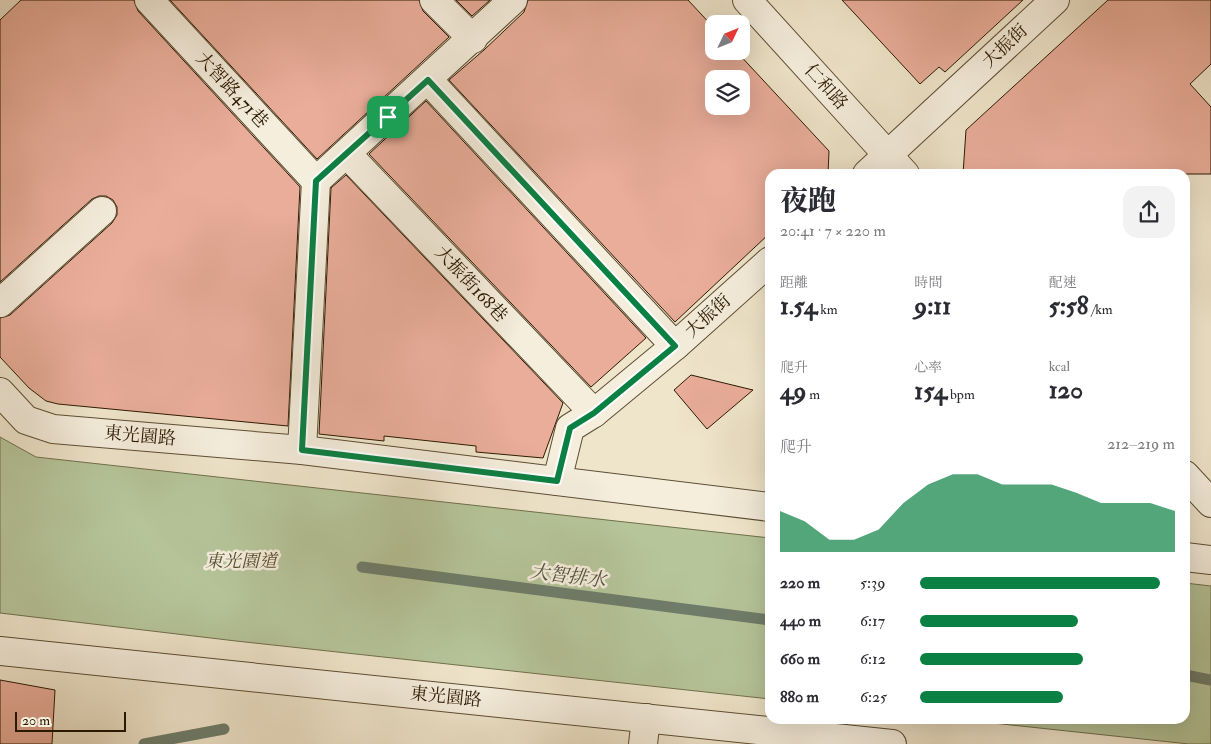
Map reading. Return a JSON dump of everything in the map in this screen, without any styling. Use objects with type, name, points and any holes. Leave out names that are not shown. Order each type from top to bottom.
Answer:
[{"type":"street","name":"大智路471巷","points":[[150,0],[316,181]]},
{"type":"street","points":[[434,0],[473,39]]},
{"type":"street","points":[[302,450],[316,181],[473,39],[513,0]]},
{"type":"street","name":"仁和路","points":[[747,0],[896,164]]},
{"type":"street","name":"大振街","points":[[882,169],[896,164],[1055,0]]},
{"type":"street","points":[[428,80],[675,346]]},
{"type":"street","name":"大振街168巷","points":[[347,154],[594,413]]},
{"type":"street","points":[[0,303],[102,210]]},
{"type":"street","name":"大振街","points":[[557,481],[570,428],[594,413],[675,346],[765,265]]},
{"type":"street","name":"東光園路","points":[[0,392],[26,420],[53,429],[302,450],[765,506]]},
{"type":"street","points":[[1190,480],[1211,503]]},
{"type":"street","points":[[1190,558],[1211,560]]},
{"type":"street","name":"東光園路","points":[[0,651],[644,731],[892,744]]},
{"type":"green space","name":"東光園道","points":[[0,437],[36,457],[765,537],[765,698],[236,641],[0,613]]},
{"type":"green space","points":[[1190,584],[1211,586],[1211,744],[1189,744],[1002,724],[1190,724]]},
{"type":"building","points":[[21,0],[134,0],[138,11],[300,187],[288,426],[58,404],[46,401],[29,388],[0,357],[0,318],[10,315],[112,223],[117,215],[117,207],[113,200],[106,196],[92,199],[0,282],[0,20]]},
{"type":"building","points":[[170,0],[419,0],[423,11],[449,37],[317,159]]},
{"type":"building","points":[[456,0],[490,0],[472,16]]},
{"type":"building","points":[[528,0],[688,0],[705,18],[705,60],[744,60],[829,151],[828,169],[765,169],[765,238],[675,322],[449,80],[524,12]]},
{"type":"building","points":[[842,0],[1023,0],[945,72],[939,67],[920,84]]},
{"type":"building","points":[[1108,0],[1211,0],[1211,64],[1190,84],[1211,107],[1211,174],[1190,174],[1190,169],[963,169],[966,130]]},
{"type":"building","points":[[426,101],[646,338],[591,387],[369,154]]},
{"type":"building","points":[[346,175],[563,403],[543,458],[476,452],[476,446],[384,436],[384,441],[319,434],[331,188]]},
{"type":"building","points":[[691,375],[753,390],[707,429],[674,390]]},
{"type":"building","points":[[0,680],[55,690],[52,744],[0,744]]},
{"type":"waterway","name":"大智排水","points":[[362,567],[765,619]]},
{"type":"waterway","name":"大智排水","points":[[1190,676],[1211,680]]},
{"type":"waterway","points":[[144,744],[224,729]]},
{"type":"route","points":[[428,80],[675,346],[594,413],[570,428],[557,481],[302,450],[316,181],[388,117],[428,80]]}]
